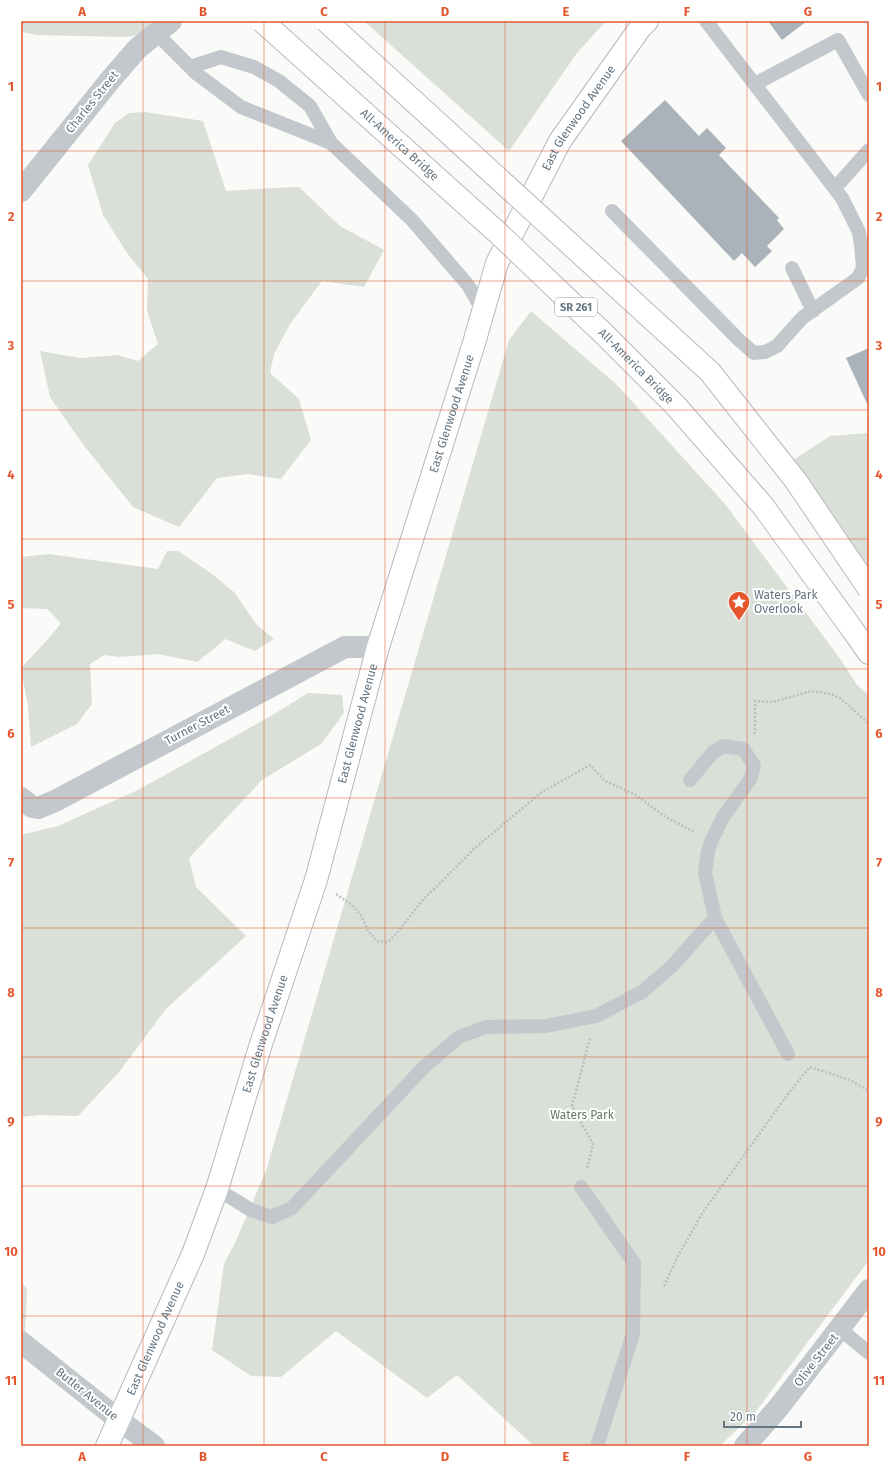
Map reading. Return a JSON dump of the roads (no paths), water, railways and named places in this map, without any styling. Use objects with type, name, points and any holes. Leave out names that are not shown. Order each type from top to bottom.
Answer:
[{"type":"main road","name":"All-America Bridge","points":[[262,21],[498,233],[606,335],[676,406],[763,506],[869,653]]},
{"type":"main road","points":[[326,21],[710,372],[796,481],[869,589]]},
{"type":"main road","name":"East Glenwood Avenue","points":[[106,1446],[193,1254],[217,1189],[261,1044],[316,880],[378,647],[470,357],[497,263],[560,141],[640,28],[647,21]]},
{"type":"street","name":"Charles Street","points":[[21,190],[137,49],[163,27]]},
{"type":"street","name":"Turner Street","points":[[21,798],[32,806],[38,808],[55,801],[345,647],[378,647]]},
{"type":"street","name":"Olive Street","points":[[745,1446],[779,1407],[869,1290]]},
{"type":"street","name":"Butler Avenue","points":[[21,1342],[154,1446]]},
{"type":"lane","points":[[612,211],[739,340],[754,353],[765,352],[777,346],[802,318],[858,278],[863,268],[859,232],[842,198],[706,21]]},
{"type":"lane","points":[[163,27],[190,67],[241,107],[331,143]]},
{"type":"lane","points":[[755,84],[838,40],[869,95]]},
{"type":"lane","points":[[190,67],[221,57],[254,67],[280,81],[310,106],[331,143],[412,220],[468,285],[483,311]]},
{"type":"lane","points":[[835,188],[869,150]]},
{"type":"lane","points":[[792,268],[813,311]]},
{"type":"lane","points":[[690,780],[713,752],[724,746],[743,749],[754,765],[751,778],[723,817],[711,842],[705,872],[715,918],[788,1054]]},
{"type":"lane","points":[[217,1189],[251,1210],[272,1217],[292,1208],[423,1068],[459,1037],[486,1028],[546,1026],[596,1016],[642,992],[672,966],[715,918]]},
{"type":"lane","points":[[581,1187],[634,1263],[633,1334],[597,1446]]},
{"type":"lane","points":[[840,1329],[869,1353]]},
{"type":"place","name":"Waters Park Overlook","points":[[739,622]]},
{"type":"park label","name":"Waters Park","points":[[582,1115]]}]
